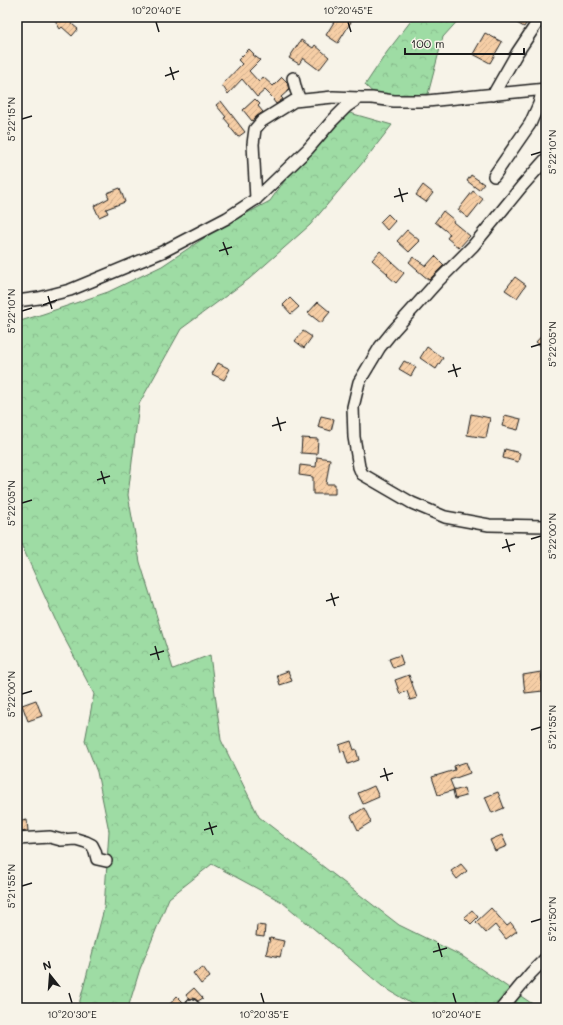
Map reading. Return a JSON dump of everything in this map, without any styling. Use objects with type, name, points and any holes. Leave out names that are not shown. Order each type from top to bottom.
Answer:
[{"type":"street","points":[[493,95],[517,53],[541,17]]},
{"type":"street","points":[[293,78],[300,100]]},
{"type":"street","points":[[256,199],[253,144],[255,129],[262,121],[294,101],[333,97],[394,101],[427,101],[545,89],[530,124],[494,176]]},
{"type":"street","points":[[17,301],[38,298],[70,290],[162,252],[227,218],[256,199],[308,149],[342,112],[359,98]]},
{"type":"street","points":[[546,159],[473,246],[438,281],[380,347],[358,382],[353,407],[354,437],[359,467],[362,474],[412,503],[445,517],[489,525],[546,526]]},
{"type":"street","points":[[17,839],[76,839],[92,845],[97,859],[106,860]]},
{"type":"street","points":[[502,1008],[531,973],[546,958]]},
{"type":"green space","points":[[414,17],[461,17],[443,37],[428,94],[402,103],[381,100],[365,85],[387,52]]},
{"type":"green space","points":[[343,111],[392,125],[310,225],[249,279],[181,329],[139,404],[128,495],[140,562],[173,669],[210,655],[221,740],[259,817],[399,925],[462,956],[540,1008],[418,1008],[382,986],[282,902],[212,864],[169,898],[140,969],[128,1008],[78,1008],[104,909],[109,831],[97,772],[85,741],[94,694],[59,628],[17,535],[17,322],[108,292],[162,266],[219,228],[270,201],[297,163]]},
{"type":"building","points":[[53,17],[68,17],[73,25],[78,29],[72,36],[62,27],[60,29]]},
{"type":"building","points":[[337,17],[342,17],[351,22],[338,43],[326,35]]},
{"type":"building","points":[[506,17],[530,17],[524,27]]},
{"type":"building","points":[[485,33],[502,42],[490,63],[473,54]]},
{"type":"building","points":[[301,40],[313,48],[315,45],[329,57],[319,70],[303,58],[299,64],[289,58]]},
{"type":"building","points":[[249,49],[254,54],[253,55],[260,60],[249,71],[259,82],[263,77],[273,86],[282,77],[287,82],[289,90],[281,97],[283,99],[276,104],[273,100],[274,99],[265,90],[257,97],[242,79],[228,94],[222,85],[242,64],[238,60]]},
{"type":"building","points":[[255,99],[260,104],[258,106],[263,112],[252,121],[243,110]]},
{"type":"building","points":[[221,101],[245,132],[238,137],[224,118],[226,117],[216,105]]},
{"type":"building","points":[[471,175],[484,184],[479,190],[467,181]]},
{"type":"building","points":[[423,185],[433,193],[426,202],[416,195]]},
{"type":"building","points":[[120,188],[125,202],[106,209],[108,213],[99,217],[94,206],[109,198],[107,193]]},
{"type":"building","points":[[473,191],[483,199],[468,218],[458,210]]},
{"type":"building","points":[[443,211],[454,220],[453,222],[470,236],[459,248],[447,238],[450,234],[435,222]]},
{"type":"building","points":[[388,214],[395,221],[387,230],[380,222]]},
{"type":"building","points":[[407,230],[420,241],[409,252],[397,241]]},
{"type":"building","points":[[380,251],[404,273],[396,283],[372,260]]},
{"type":"building","points":[[435,256],[444,265],[429,280],[409,262],[413,257],[426,266]]},
{"type":"building","points":[[515,277],[526,285],[517,298],[505,290]]},
{"type":"building","points":[[290,298],[299,307],[291,314],[283,305]]},
{"type":"building","points":[[318,302],[330,312],[321,323],[308,313]]},
{"type":"building","points":[[303,331],[312,337],[304,348],[295,341]]},
{"type":"building","points":[[546,331],[546,350],[536,342]]},
{"type":"building","points":[[427,347],[443,358],[436,369],[420,358]]},
{"type":"building","points":[[404,361],[416,367],[411,376],[399,369]]},
{"type":"building","points":[[218,363],[230,369],[224,380],[212,374]]},
{"type":"building","points":[[471,414],[490,418],[486,438],[467,435]]},
{"type":"building","points":[[505,415],[521,419],[518,430],[502,426]]},
{"type":"building","points":[[321,416],[334,419],[331,431],[318,427]]},
{"type":"building","points":[[302,438],[318,439],[317,454],[301,453]]},
{"type":"building","points":[[505,449],[520,453],[518,462],[503,458]]},
{"type":"building","points":[[317,457],[330,459],[326,484],[335,484],[335,494],[313,494],[313,477],[299,475],[300,465],[316,467]]},
{"type":"building","points":[[400,655],[403,664],[393,668],[389,659]]},
{"type":"building","points":[[288,671],[292,681],[280,685],[277,675]]},
{"type":"building","points":[[541,672],[543,691],[525,693],[523,675]]},
{"type":"building","points":[[409,675],[417,698],[410,700],[407,691],[400,694],[395,680]]},
{"type":"building","points":[[36,700],[42,716],[28,721],[22,705]]},
{"type":"building","points":[[351,741],[354,750],[356,749],[359,760],[348,764],[344,751],[341,752],[339,745]]},
{"type":"building","points":[[466,762],[470,773],[450,780],[454,790],[438,795],[432,777],[455,770],[454,766]]},
{"type":"building","points":[[374,786],[379,797],[363,804],[358,793]]},
{"type":"building","points":[[464,788],[466,796],[455,799],[453,791]]},
{"type":"building","points":[[498,792],[504,808],[492,813],[485,797]]},
{"type":"building","points":[[364,808],[371,822],[358,830],[351,816]]},
{"type":"building","points":[[27,820],[28,831],[17,832],[17,822]]},
{"type":"building","points":[[502,835],[507,846],[495,851],[490,840]]},
{"type":"building","points":[[461,864],[467,871],[457,879],[451,871]]},
{"type":"building","points":[[491,908],[507,926],[511,923],[517,931],[506,939],[495,925],[486,933],[476,922]]},
{"type":"building","points":[[472,910],[478,917],[471,924],[464,917]]},
{"type":"building","points":[[257,925],[265,926],[264,937],[256,936]]},
{"type":"building","points":[[270,938],[284,941],[280,957],[266,954]]},
{"type":"building","points":[[203,967],[210,977],[201,984],[193,973]]},
{"type":"building","points":[[194,988],[203,998],[198,1001],[194,998],[189,999],[186,995]]},
{"type":"building","points":[[177,996],[183,1002],[177,1008],[173,1008],[169,1005]]}]
